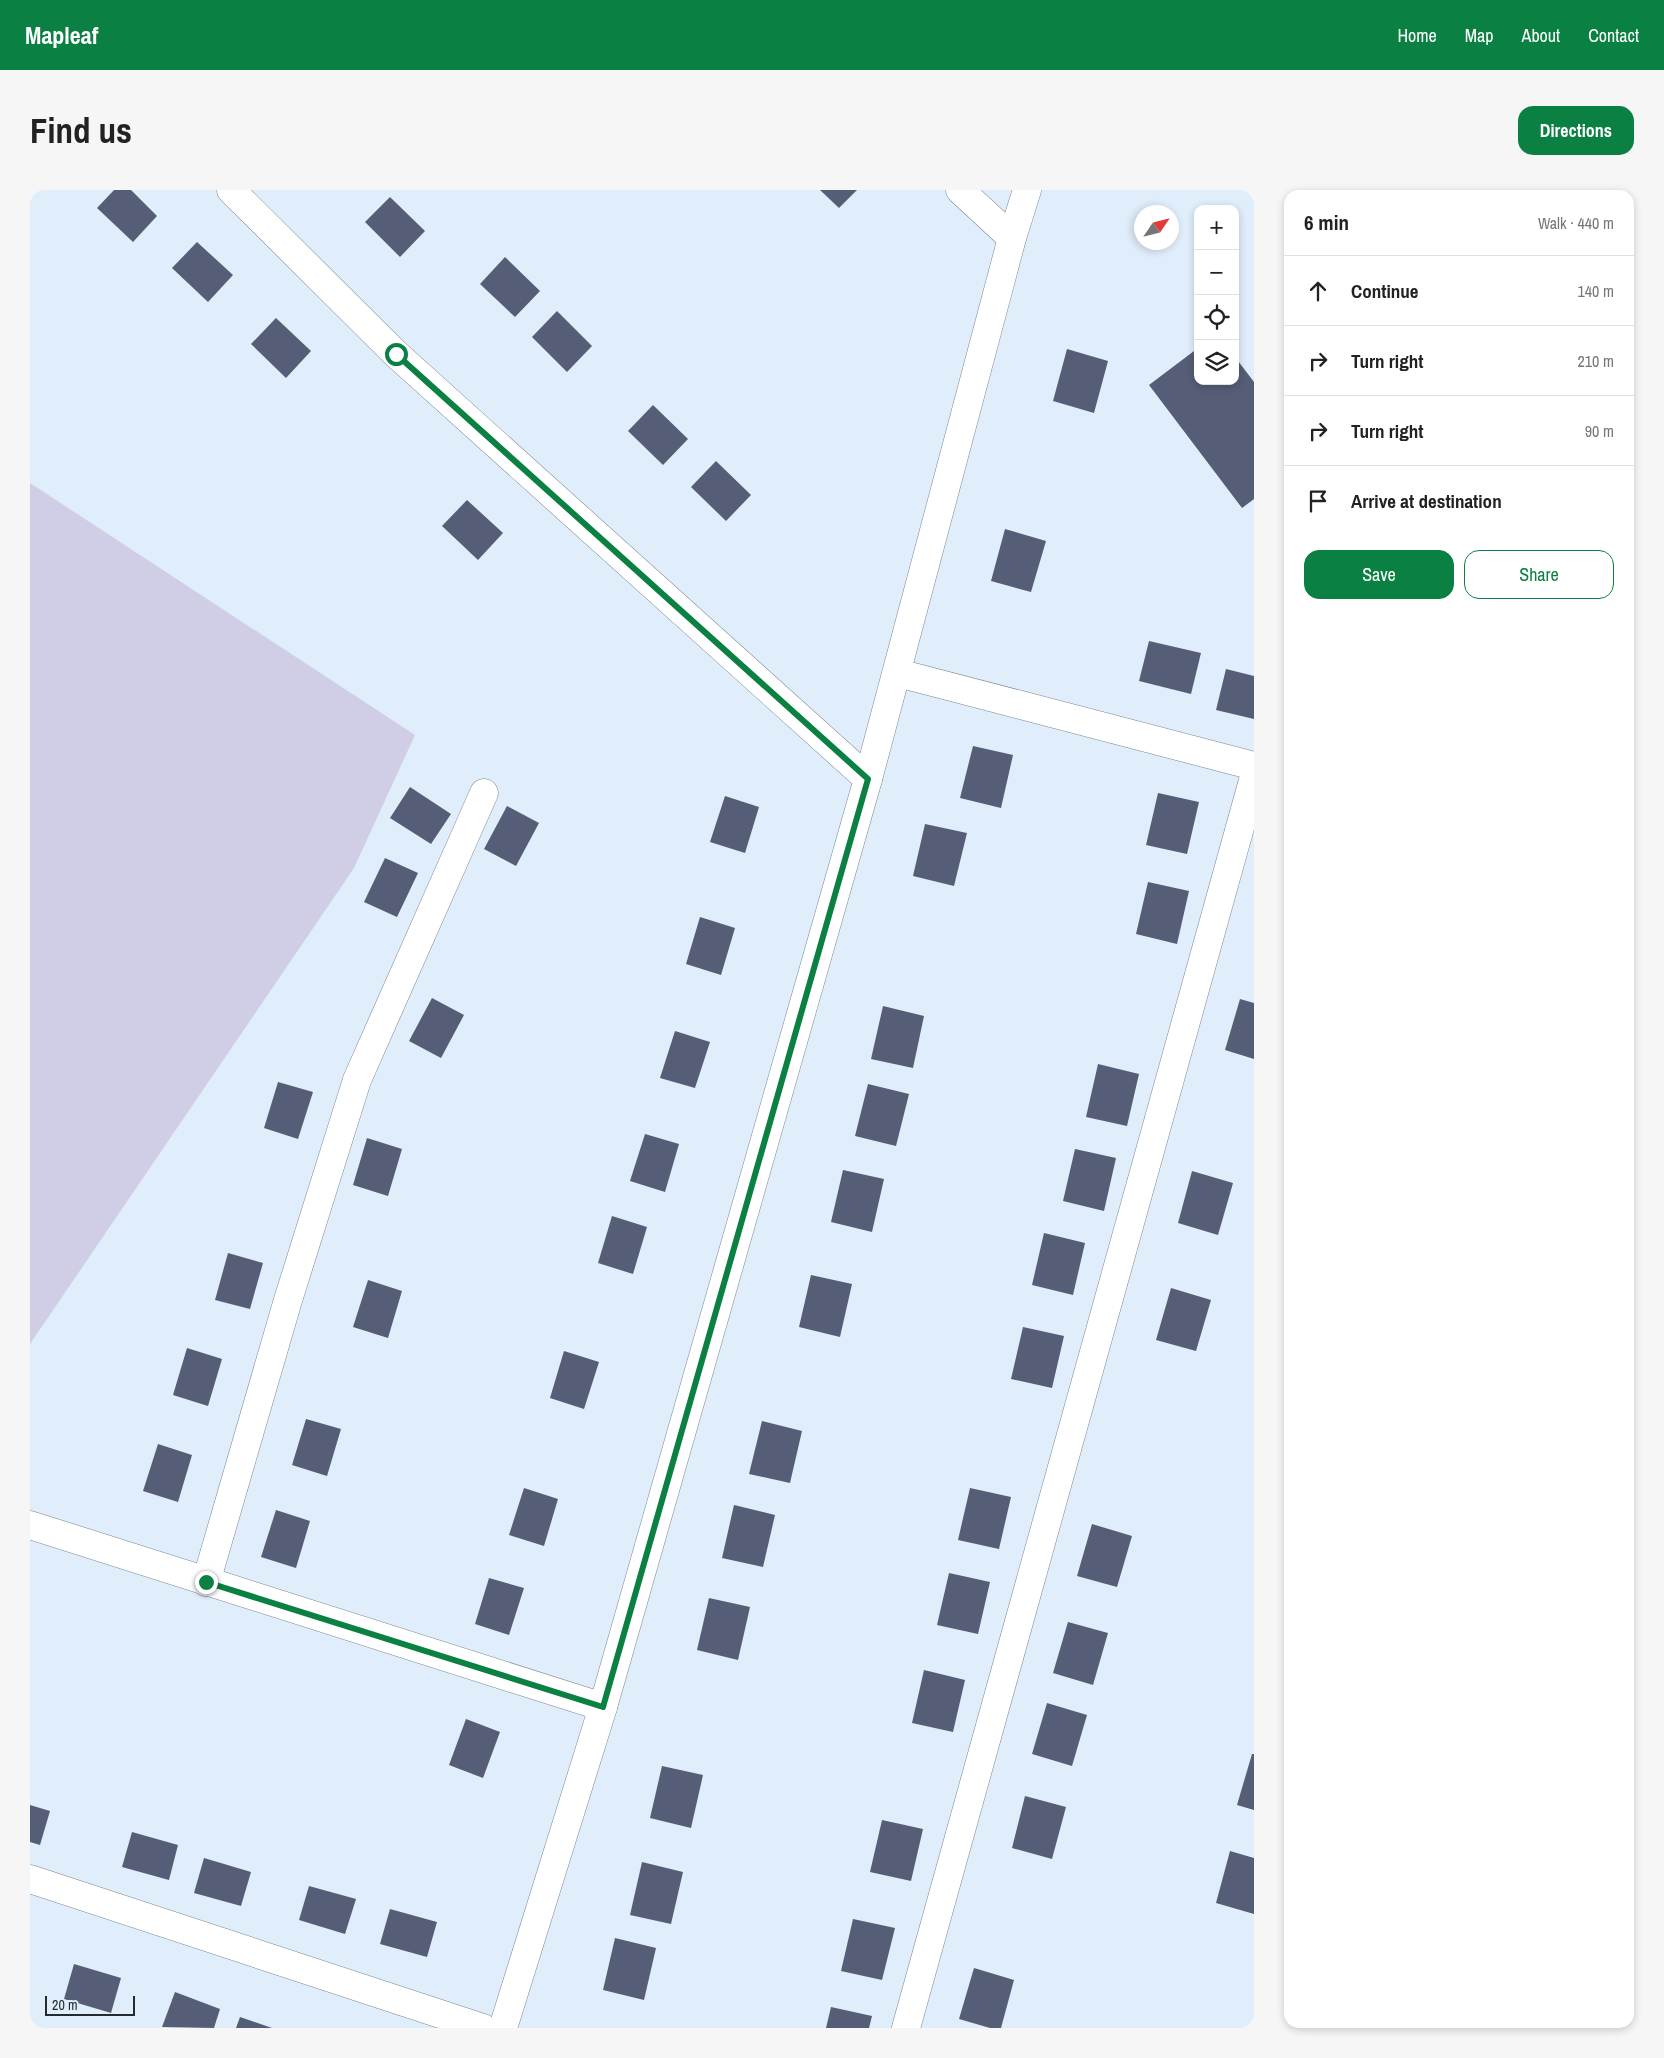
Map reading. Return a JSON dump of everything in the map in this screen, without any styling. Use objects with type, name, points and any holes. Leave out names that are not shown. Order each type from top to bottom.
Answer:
[{"type":"street","points":[[231,190],[396,354],[868,779]]},
{"type":"street","points":[[960,190],[1012,238]]},
{"type":"street","points":[[503,2028],[603,1707],[868,779],[898,673],[1012,238],[1027,190]]},
{"type":"street","points":[[898,673],[1254,766]]},
{"type":"street","points":[[906,2028],[1254,777]]},
{"type":"street","points":[[206,1582],[288,1300],[357,1080],[484,793]]},
{"type":"street","points":[[30,1525],[603,1707]]},
{"type":"street","points":[[30,1879],[483,2028]]},
{"type":"shaded area","points":[[30,483],[415,735],[354,868],[30,1344]]},
{"type":"building","points":[[114,190],[131,190],[157,216],[133,242],[97,208]]},
{"type":"building","points":[[820,190],[857,190],[839,208]]},
{"type":"building","points":[[390,197],[425,231],[400,257],[365,222]]},
{"type":"building","points":[[197,242],[233,275],[208,302],[172,268]]},
{"type":"building","points":[[505,257],[540,291],[515,317],[480,284]]},
{"type":"building","points":[[557,311],[592,346],[567,372],[532,337]]},
{"type":"building","points":[[276,318],[311,351],[286,378],[251,344]]},
{"type":"building","points":[[1067,349],[1108,361],[1094,413],[1053,401]]},
{"type":"building","points":[[1194,351],[1194,385],[1239,385],[1239,362],[1254,382],[1254,499],[1242,508],[1149,385]]},
{"type":"building","points":[[653,405],[688,439],[663,465],[628,431]]},
{"type":"building","points":[[716,461],[751,495],[726,521],[691,487]]},
{"type":"building","points":[[467,500],[503,533],[478,560],[442,526]]},
{"type":"building","points":[[1005,529],[1046,541],[1031,592],[991,581]]},
{"type":"building","points":[[1149,641],[1201,653],[1191,694],[1139,681]]},
{"type":"building","points":[[1226,669],[1254,676],[1254,719],[1216,710]]},
{"type":"building","points":[[973,746],[1013,755],[1001,808],[960,798]]},
{"type":"building","points":[[410,787],[451,814],[431,844],[390,818]]},
{"type":"building","points":[[1158,793],[1199,802],[1187,854],[1146,845]]},
{"type":"building","points":[[725,796],[759,807],[745,853],[710,842]]},
{"type":"building","points":[[507,806],[539,823],[516,866],[484,849]]},
{"type":"building","points":[[925,824],[967,833],[954,886],[913,876]]},
{"type":"building","points":[[385,858],[418,873],[397,917],[364,902]]},
{"type":"building","points":[[1148,882],[1189,891],[1177,944],[1136,934]]},
{"type":"building","points":[[700,917],[735,928],[721,975],[686,964]]},
{"type":"building","points":[[432,998],[464,1015],[441,1058],[409,1041]]},
{"type":"building","points":[[1240,999],[1254,1003],[1254,1059],[1225,1050]]},
{"type":"building","points":[[883,1006],[924,1016],[913,1068],[871,1059]]},
{"type":"building","points":[[675,1031],[710,1042],[695,1088],[660,1078]]},
{"type":"building","points":[[1098,1064],[1139,1074],[1127,1126],[1086,1117]]},
{"type":"building","points":[[278,1082],[313,1092],[298,1139],[264,1128]]},
{"type":"building","points":[[868,1084],[909,1094],[896,1146],[855,1136]]},
{"type":"building","points":[[645,1134],[679,1144],[665,1192],[630,1181]]},
{"type":"building","points":[[367,1138],[402,1149],[388,1196],[353,1185]]},
{"type":"building","points":[[1075,1149],[1116,1158],[1104,1211],[1063,1201]]},
{"type":"building","points":[[843,1170],[884,1179],[872,1232],[831,1222]]},
{"type":"building","points":[[1192,1171],[1233,1183],[1218,1235],[1178,1223]]},
{"type":"building","points":[[612,1216],[647,1227],[633,1274],[598,1263]]},
{"type":"building","points":[[1044,1233],[1085,1243],[1073,1295],[1032,1285]]},
{"type":"building","points":[[228,1253],[263,1263],[250,1309],[215,1300]]},
{"type":"building","points":[[811,1275],[852,1284],[840,1337],[799,1327]]},
{"type":"building","points":[[368,1280],[402,1291],[388,1338],[353,1327]]},
{"type":"building","points":[[1171,1288],[1211,1300],[1196,1351],[1156,1340]]},
{"type":"building","points":[[1023,1327],[1064,1336],[1052,1388],[1011,1379]]},
{"type":"building","points":[[187,1348],[222,1359],[208,1406],[173,1395]]},
{"type":"building","points":[[564,1351],[599,1362],[584,1409],[550,1398]]},
{"type":"building","points":[[306,1419],[341,1429],[327,1476],[292,1465]]},
{"type":"building","points":[[762,1421],[802,1431],[790,1483],[749,1474]]},
{"type":"building","points":[[158,1444],[192,1455],[178,1502],[143,1491]]},
{"type":"building","points":[[524,1488],[558,1499],[544,1546],[509,1535]]},
{"type":"building","points":[[970,1488],[1011,1497],[999,1549],[958,1540]]},
{"type":"building","points":[[734,1505],[775,1515],[763,1567],[722,1558]]},
{"type":"building","points":[[276,1510],[310,1521],[296,1568],[261,1557]]},
{"type":"building","points":[[1092,1524],[1132,1536],[1117,1587],[1077,1576]]},
{"type":"building","points":[[949,1573],[990,1582],[978,1634],[937,1625]]},
{"type":"building","points":[[489,1578],[524,1588],[509,1635],[475,1624]]},
{"type":"building","points":[[709,1598],[750,1607],[738,1660],[697,1650]]},
{"type":"building","points":[[1068,1622],[1108,1633],[1093,1685],[1053,1673]]},
{"type":"building","points":[[924,1670],[965,1680],[953,1732],[912,1723]]},
{"type":"building","points":[[1047,1703],[1087,1715],[1072,1766],[1032,1754]]},
{"type":"building","points":[[466,1719],[500,1732],[483,1778],[449,1765]]},
{"type":"building","points":[[1252,1754],[1254,1754],[1254,1810],[1237,1805]]},
{"type":"building","points":[[662,1766],[703,1775],[691,1828],[650,1818]]},
{"type":"building","points":[[1025,1796],[1066,1807],[1052,1859],[1012,1848]]},
{"type":"building","points":[[30,1805],[50,1811],[40,1845],[30,1842]]},
{"type":"building","points":[[882,1820],[923,1829],[911,1881],[870,1872]]},
{"type":"building","points":[[132,1832],[178,1845],[169,1880],[122,1867]]},
{"type":"building","points":[[1230,1851],[1254,1858],[1254,1914],[1216,1903]]},
{"type":"building","points":[[204,1858],[251,1872],[241,1906],[194,1893]]},
{"type":"building","points":[[642,1862],[683,1872],[671,1924],[630,1915]]},
{"type":"building","points":[[309,1886],[356,1899],[345,1934],[299,1920]]},
{"type":"building","points":[[390,1909],[437,1922],[427,1957],[380,1944]]},
{"type":"building","points":[[853,1919],[895,1928],[882,1980],[841,1971]]},
{"type":"building","points":[[615,1938],[656,1948],[644,2000],[603,1990]]},
{"type":"building","points":[[74,1964],[121,1978],[111,2013],[64,1999]]},
{"type":"building","points":[[974,1968],[1014,1980],[1001,2028],[990,2028],[959,2019]]},
{"type":"building","points":[[175,1992],[220,2009],[214,2028],[162,2027]]},
{"type":"building","points":[[831,2007],[872,2016],[869,2028],[826,2028]]},
{"type":"building","points":[[240,2017],[272,2028],[236,2028]]},
{"type":"route","points":[[206,1582],[603,1707],[868,779],[396,354]]}]
